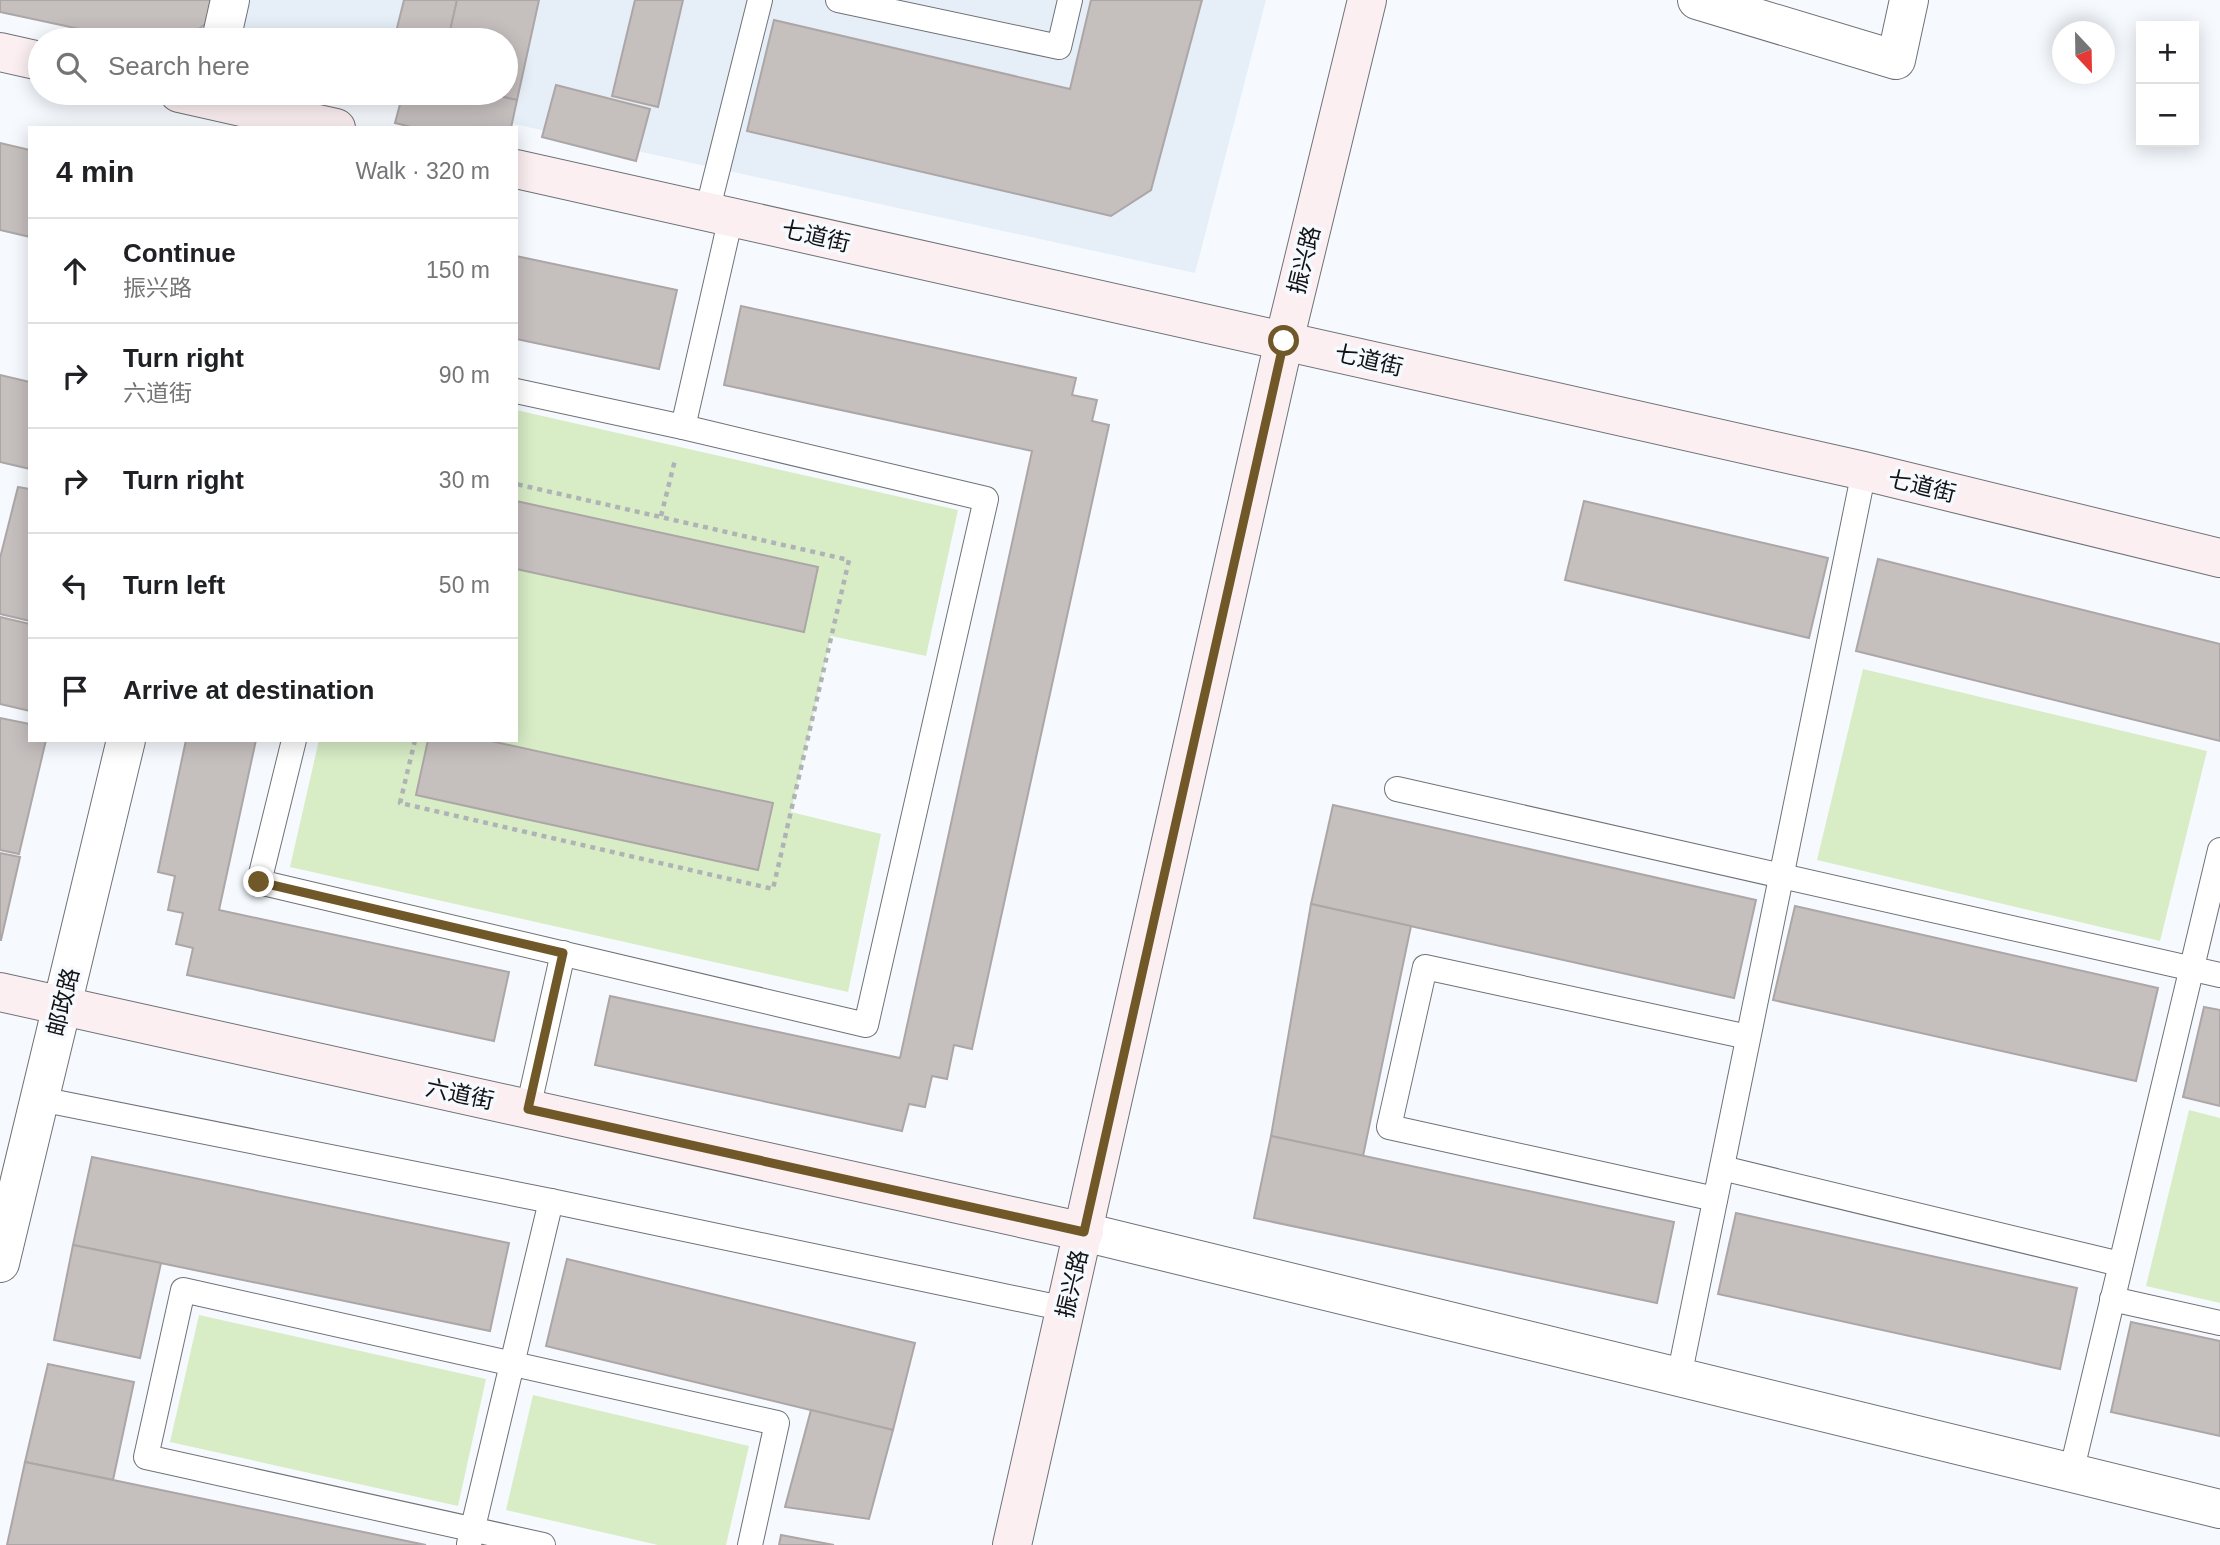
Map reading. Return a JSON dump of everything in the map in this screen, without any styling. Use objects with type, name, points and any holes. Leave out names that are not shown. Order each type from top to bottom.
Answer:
[{"type":"street","points":[[223,28],[230,0]]},
{"type":"street","name":"振兴路","points":[[1012,1545],[1284,341],[1367,0]]},
{"type":"street","points":[[1697,0],[1896,60],[1909,0]]},
{"type":"street","points":[[0,52],[28,58]]},
{"type":"street","points":[[228,105],[275,121],[319,126]]},
{"type":"street","name":"七道街","points":[[518,169],[1864,471],[2220,558]]},
{"type":"street","name":"邮政路","points":[[0,1263],[126,742]]},
{"type":"street","name":"六道街","points":[[0,992],[1084,1232]]},
{"type":"street","points":[[1084,1232],[2220,1509]]},
{"type":"lane","points":[[683,427],[719,214],[760,0]]},
{"type":"lane","points":[[838,0],[1059,47],[1070,0]]},
{"type":"lane","points":[[294,742],[259,882],[866,1025],[986,499],[683,427],[518,391]]},
{"type":"lane","points":[[1679,1377],[1864,471]]},
{"type":"lane","points":[[1397,789],[2220,975]]},
{"type":"lane","points":[[2071,1473],[2220,850]]},
{"type":"lane","points":[[528,1109],[563,953]]},
{"type":"lane","points":[[1715,1199],[1390,1127],[1425,967],[1748,1037]]},
{"type":"lane","points":[[40,1099],[551,1200],[1066,1309]]},
{"type":"lane","points":[[1721,1168],[2120,1264]]},
{"type":"lane","points":[[470,1537],[551,1200]]},
{"type":"lane","points":[[543,1545],[470,1537],[146,1457],[183,1290],[777,1423],[750,1545]]},
{"type":"lane","points":[[2112,1299],[2220,1323]]},
{"type":"path","points":[[661,516],[683,427]]},
{"type":"path","points":[[415,742],[400,803],[773,889],[849,560],[518,484]]},
{"type":"shaded area","points":[[0,0],[1266,0],[1195,273],[427,105],[518,105],[518,28],[78,28],[0,11]]},
{"type":"green space","points":[[518,410],[958,510],[926,656],[831,636],[791,812],[881,834],[848,992],[290,867],[319,742],[428,742],[416,795],[483,742],[518,742],[518,569],[803,632],[518,502]]},
{"type":"green space","points":[[1863,669],[2207,751],[2160,941],[1817,860]]},
{"type":"green space","points":[[2189,1110],[2220,1118],[2220,1303],[2146,1286]]},
{"type":"green space","points":[[199,1315],[486,1379],[458,1506],[170,1442]]},
{"type":"green space","points":[[533,1395],[749,1446],[726,1545],[658,1545],[506,1510]]},
{"type":"building","points":[[0,0],[220,0],[216,17],[200,28],[75,28],[0,12]]},
{"type":"building","points":[[404,0],[457,0],[451,28],[397,28]]},
{"type":"building","points":[[457,0],[539,0],[518,95],[518,28],[451,28]]},
{"type":"building","points":[[635,0],[683,0],[658,107],[612,96]]},
{"type":"building","points":[[1091,0],[1202,0],[1151,190],[1111,216],[747,131],[774,20],[1070,89]]},
{"type":"building","points":[[556,85],[650,109],[636,161],[542,137]]},
{"type":"building","points":[[400,105],[516,105],[511,126],[407,126],[395,123]]},
{"type":"building","points":[[0,143],[28,150],[28,237],[0,230]]},
{"type":"building","points":[[518,256],[677,290],[659,369],[518,339]]},
{"type":"building","points":[[741,306],[1076,378],[1072,395],[1097,400],[1092,421],[1109,425],[972,1049],[954,1045],[947,1079],[932,1076],[925,1107],[909,1104],[902,1131],[595,1065],[610,996],[900,1058],[1032,451],[724,385]]},
{"type":"building","points":[[0,375],[28,382],[28,469],[0,462]]},
{"type":"building","points":[[18,487],[28,489],[28,621],[0,614],[0,558]]},
{"type":"building","points":[[518,501],[818,567],[804,632],[518,569]]},
{"type":"building","points":[[1584,501],[1828,558],[1809,638],[1565,580]]},
{"type":"building","points":[[1878,559],[2220,644],[2220,741],[1856,651]]},
{"type":"building","points":[[0,617],[28,624],[28,711],[0,704]]},
{"type":"building","points":[[0,718],[28,724],[28,742],[46,742],[19,854],[0,850]]},
{"type":"building","points":[[186,742],[256,742],[219,910],[509,972],[494,1041],[187,975],[193,948],[176,944],[183,913],[168,910],[175,876],[158,872]]},
{"type":"building","points":[[428,742],[495,742],[773,803],[758,870],[416,795]]},
{"type":"building","points":[[1333,805],[1756,900],[1734,998],[1311,904]]},
{"type":"building","points":[[0,853],[20,857],[1,940],[0,940]]},
{"type":"building","points":[[1311,904],[1411,926],[1363,1156],[1271,1136]]},
{"type":"building","points":[[1795,906],[2158,988],[2136,1081],[1773,1000]]},
{"type":"building","points":[[2204,1007],[2220,1010],[2220,1106],[2183,1097]]},
{"type":"building","points":[[1271,1136],[1674,1222],[1657,1303],[1254,1218]]},
{"type":"building","points":[[92,1157],[509,1243],[490,1331],[73,1245]]},
{"type":"building","points":[[1736,1213],[2077,1288],[2060,1369],[1718,1294]]},
{"type":"building","points":[[73,1245],[161,1263],[140,1358],[54,1340]]},
{"type":"building","points":[[567,1259],[915,1343],[893,1430],[546,1346]]},
{"type":"building","points":[[2131,1322],[2220,1341],[2220,1436],[2111,1412]]},
{"type":"building","points":[[48,1364],[134,1382],[113,1480],[25,1462]]},
{"type":"building","points":[[811,1410],[893,1430],[869,1519],[785,1507]]},
{"type":"building","points":[[25,1462],[113,1480],[426,1545],[7,1545]]},
{"type":"building","points":[[781,1535],[834,1545],[779,1545]]},
{"type":"route","points":[[259,882],[563,953],[528,1109],[1084,1232],[1284,341]]}]
